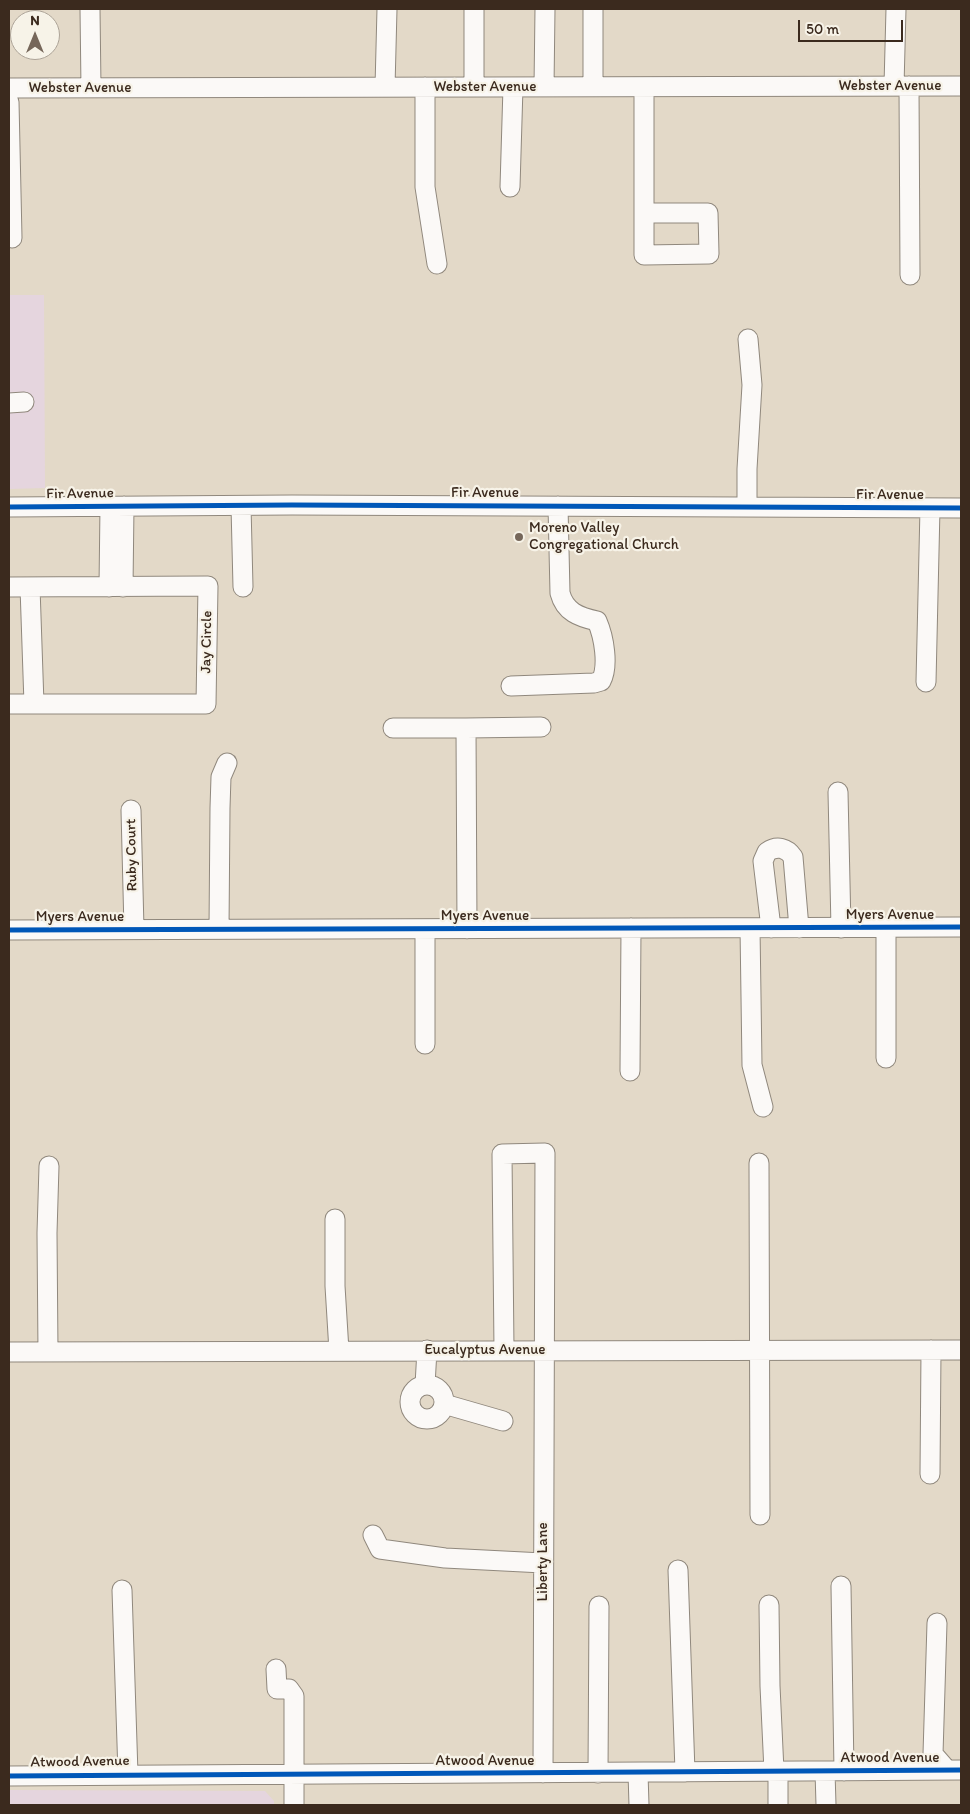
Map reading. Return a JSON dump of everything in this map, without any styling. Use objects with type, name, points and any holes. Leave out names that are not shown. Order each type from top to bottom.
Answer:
[{"type":"street","points":[[90,9],[91,88]]},
{"type":"street","points":[[385,87],[387,9]]},
{"type":"street","points":[[474,9],[474,87]]},
{"type":"street","points":[[544,87],[545,9]]},
{"type":"street","points":[[593,9],[593,87]]},
{"type":"street","points":[[896,9],[902,86],[910,274]]},
{"type":"street","name":"Webster Avenue","points":[[9,88],[961,86]]},
{"type":"street","points":[[425,87],[425,187],[437,264]]},
{"type":"street","points":[[510,187],[513,87]]},
{"type":"street","points":[[644,87],[644,213]]},
{"type":"street","points":[[9,102],[12,238]]},
{"type":"street","points":[[747,507],[752,385],[748,339]]},
{"type":"street","points":[[116,587],[117,506]]},
{"type":"street","points":[[241,506],[243,587]]},
{"type":"street","points":[[511,686],[594,683],[601,681],[604,676],[604,646],[597,622],[578,617],[563,604],[560,593],[558,506]]},
{"type":"street","name":"Fir Avenue","points":[[9,507],[558,506],[961,508]]},
{"type":"street","points":[[926,682],[930,508]]},
{"type":"street","name":"Jay Circle","points":[[9,587],[208,586],[206,704],[9,704]]},
{"type":"street","points":[[30,587],[34,704]]},
{"type":"street","points":[[393,728],[541,727]]},
{"type":"street","points":[[466,728],[467,929]]},
{"type":"street","points":[[219,929],[220,808],[222,777],[227,763]]},
{"type":"street","points":[[838,792],[840,928]]},
{"type":"street","name":"Ruby Court","points":[[131,810],[134,929]]},
{"type":"street","points":[[771,928],[763,861],[767,852],[776,848],[784,849],[793,857],[799,928]]},
{"type":"street","name":"Myers Avenue","points":[[9,930],[961,927]]},
{"type":"street","points":[[630,1071],[631,928]]},
{"type":"street","points":[[750,928],[752,1065],[763,1107]]},
{"type":"street","points":[[886,928],[886,1058]]},
{"type":"street","points":[[425,929],[425,1044]]},
{"type":"street","name":"Liberty Lane","points":[[504,1350],[502,1154],[545,1153],[543,1773]]},
{"type":"street","points":[[759,1163],[760,1515]]},
{"type":"street","points":[[48,1352],[47,1233],[49,1166]]},
{"type":"street","points":[[335,1219],[335,1286],[339,1351]]},
{"type":"street","points":[[425,1385],[427,1350]]},
{"type":"street","points":[[930,1474],[931,1350]]},
{"type":"street","name":"Eucalyptus Avenue","points":[[9,1352],[961,1350]]},
{"type":"street","points":[[425,1385],[440,1390],[444,1404],[439,1414],[434,1417],[423,1418],[414,1412],[410,1400],[415,1390],[425,1385]]},
{"type":"street","points":[[444,1404],[503,1420]]},
{"type":"street","points":[[373,1535],[380,1549],[445,1558],[543,1563]]},
{"type":"street","points":[[678,1570],[685,1772]]},
{"type":"street","points":[[841,1586],[844,1771]]},
{"type":"street","points":[[122,1590],[128,1774]]},
{"type":"street","points":[[769,1605],[770,1686],[778,1805]]},
{"type":"street","points":[[598,1773],[599,1606]]},
{"type":"street","points":[[937,1623],[933,1754],[954,1770]]},
{"type":"street","points":[[276,1669],[277,1688],[289,1689],[294,1696],[294,1805]]},
{"type":"street","name":"Atwood Avenue","points":[[9,1776],[954,1770]]},
{"type":"street","points":[[825,1771],[826,1805]]},
{"type":"street","points":[[638,1773],[639,1805]]},
{"type":"shaded area","points":[[9,295],[44,295],[45,488],[9,489]]},
{"type":"shaded area","points":[[9,1790],[265,1791],[274,1801],[274,1805],[9,1805]]},
{"type":"cycle path","points":[[9,507],[292,505],[961,508]]},
{"type":"cycle path","points":[[9,930],[961,927]]},
{"type":"cycle path","points":[[9,1776],[961,1770]]},
{"type":"place","name":"Moreno Valley Congregational Church","points":[[519,537]]}]
